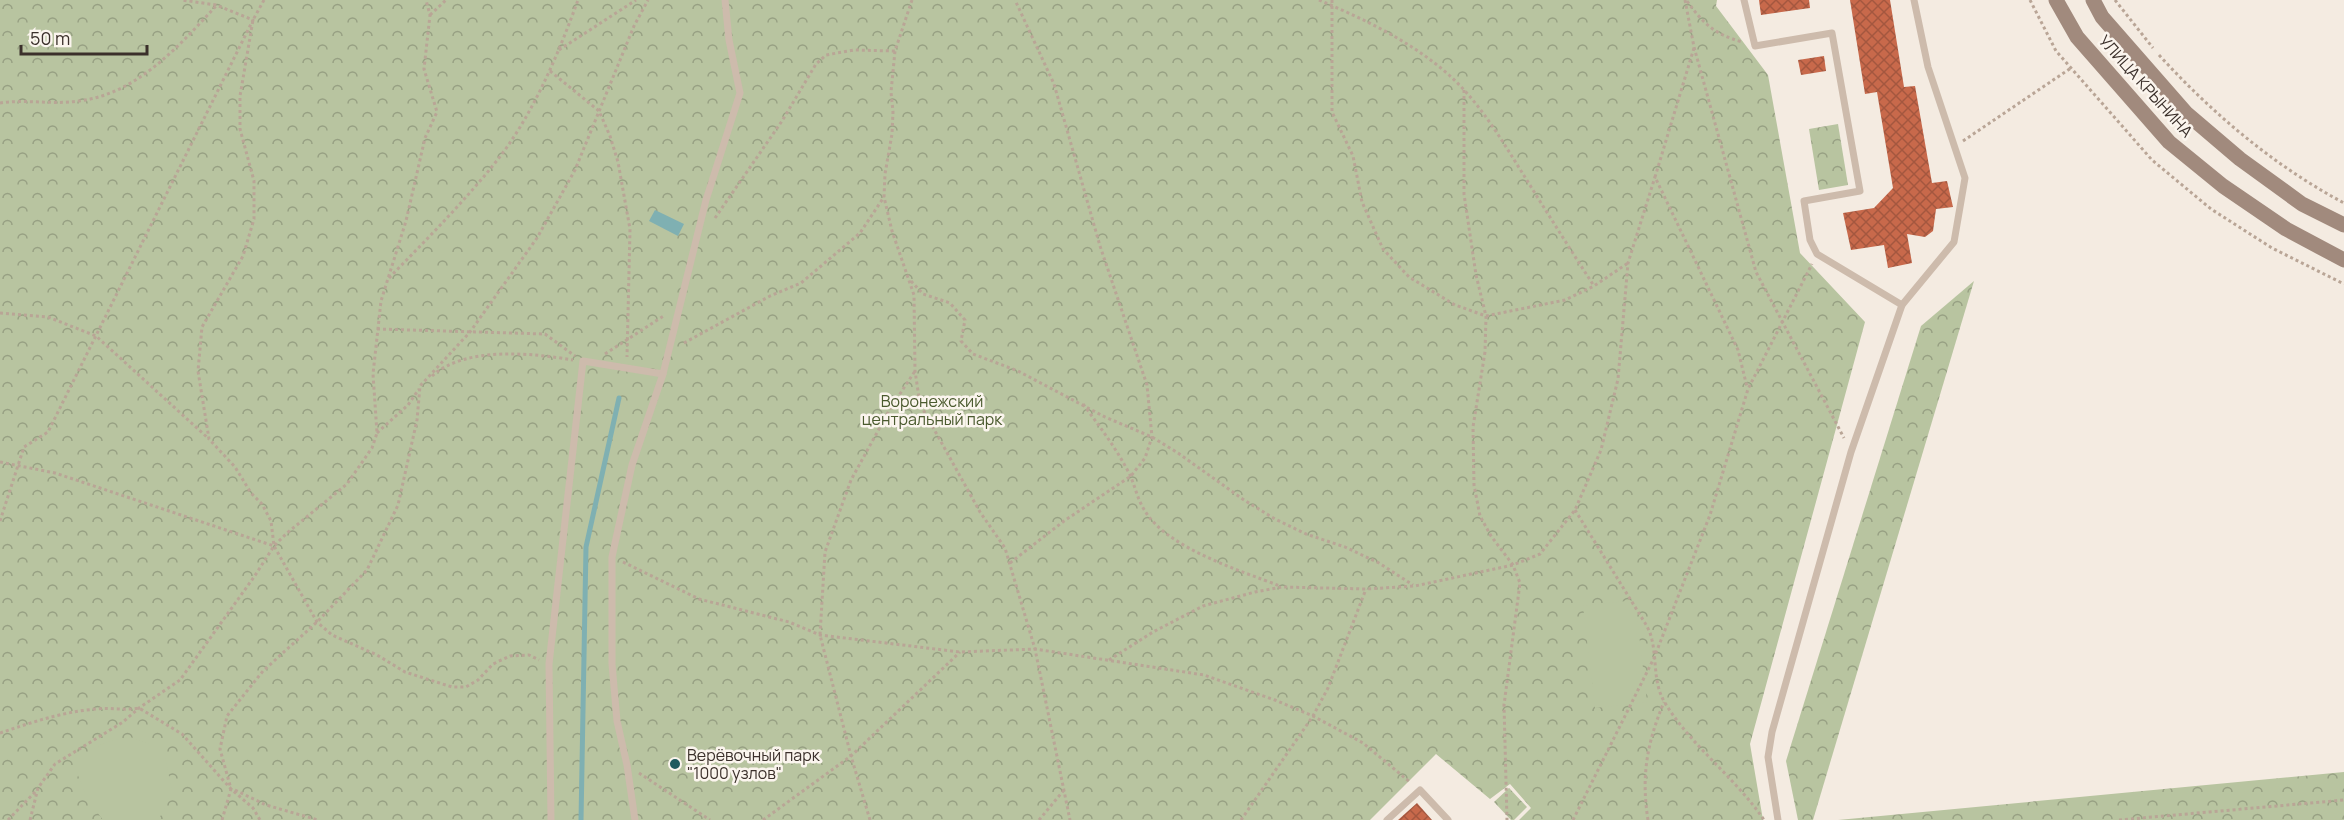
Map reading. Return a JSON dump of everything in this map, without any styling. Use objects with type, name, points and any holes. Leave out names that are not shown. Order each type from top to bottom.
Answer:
[{"type":"main road","name":"УЛИЦА КРЫНИНА","points":[[2056,0],[2077,37],[2169,142],[2223,186],[2286,229],[2344,260]]},
{"type":"main road","name":"УЛИЦА КРЫНИНА","points":[[2093,0],[2102,17],[2186,112],[2240,159],[2302,204],[2344,225]]},
{"type":"lane","points":[[635,820],[627,765],[617,721],[612,664],[612,557],[632,465],[663,374],[706,200],[740,93],[729,40],[725,0]]},
{"type":"lane","points":[[1744,0],[1755,46],[1832,33],[1860,191],[1804,201],[1810,240],[1817,254],[1902,305]]},
{"type":"lane","points":[[1778,820],[1768,757],[1772,732],[1851,452],[1902,305],[1954,242],[1965,178],[1928,67],[1914,0]]},
{"type":"lane","points":[[550,820],[549,664],[583,361],[663,374]]},
{"type":"lane","points":[[1387,820],[1420,790],[1448,820]]},
{"type":"path","points":[[182,0],[216,5],[253,20]]},
{"type":"path","points":[[0,521],[24,447],[48,432],[264,0]]},
{"type":"path","points":[[8,820],[38,788],[55,764],[123,722],[180,680],[274,546],[286,533],[347,484],[372,448],[377,433],[373,374],[381,301],[406,221],[425,138],[437,112],[424,69],[430,15],[426,0]]},
{"type":"path","points":[[430,15],[446,0]]},
{"type":"path","points":[[388,280],[496,162],[528,112],[549,71],[578,0]]},
{"type":"path","points":[[558,51],[636,0]]},
{"type":"path","points":[[377,433],[408,405],[420,386],[470,332],[537,238],[575,170],[634,26],[648,0]]},
{"type":"path","points":[[912,0],[895,51],[891,92],[892,134],[885,174],[884,197],[892,231],[914,295],[915,371],[920,404],[980,512],[1005,548],[1035,649],[1070,820]]},
{"type":"path","points":[[1010,563],[1064,521],[1131,476],[1144,458],[1152,438],[1147,385],[1100,246],[1054,84],[1014,0]]},
{"type":"path","points":[[1319,0],[1376,27],[1414,49],[1448,74],[1464,90],[1490,122],[1594,286]]},
{"type":"path","points":[[1332,0],[1332,112],[1353,156],[1362,202],[1383,249],[1409,277],[1455,305],[1486,316],[1565,300],[1594,286],[1628,264]]},
{"type":"path","points":[[1685,0],[1701,21],[1721,36],[1755,46]]},
{"type":"path","points":[[1685,0],[1694,47],[1756,272],[1851,452]]},
{"type":"path","points":[[2115,0],[2156,52],[2196,95],[2252,144],[2310,185],[2344,203]]},
{"type":"path","points":[[0,103],[80,101],[119,90],[170,56],[216,5]]},
{"type":"path","points":[[209,439],[198,371],[202,327],[243,256],[254,219],[254,181],[240,129],[240,96],[253,20]]},
{"type":"path","points":[[1108,661],[1153,632],[1203,606],[1255,592],[1281,587],[1366,589],[1415,586],[1513,565],[1540,554],[1575,510],[1601,450],[1618,379],[1628,264],[1694,47]]},
{"type":"path","points":[[714,219],[782,121],[801,87],[821,59],[826,55],[854,50],[895,51]]},
{"type":"path","points":[[1954,147],[2071,68]]},
{"type":"path","points":[[549,71],[599,111],[618,162],[630,229],[626,368]]},
{"type":"path","points":[[1464,90],[1464,194],[1476,275],[1486,316],[1485,352],[1473,427],[1474,485],[1480,516],[1496,544],[1513,565],[1520,583],[1504,705],[1507,820]]},
{"type":"path","points":[[1655,177],[1738,350],[1748,389]]},
{"type":"path","points":[[668,350],[711,330],[771,296],[801,283],[860,233],[884,197]]},
{"type":"path","points":[[1573,820],[1654,658],[1710,515],[1748,389],[1817,254]]},
{"type":"path","points":[[909,279],[923,294],[950,303],[965,320],[962,341],[973,354],[1018,371],[1105,417],[1152,438],[1275,519],[1379,563],[1415,586]]},
{"type":"path","points":[[222,820],[231,789],[220,749],[227,716],[263,671],[317,622],[367,570],[398,505],[417,420],[420,386],[441,368],[461,360],[508,354],[542,355],[583,361],[606,353],[627,338],[657,322],[677,306],[684,295]]},
{"type":"path","points":[[0,313],[48,316],[96,336],[209,439],[235,467],[251,493],[262,504],[271,521],[274,546],[317,622],[332,635],[352,646],[377,655],[405,672],[452,687],[466,687],[478,680],[493,664],[510,656],[529,655],[549,664]]},
{"type":"path","points":[[377,329],[545,334],[583,361]]},
{"type":"path","points":[[870,820],[820,635],[825,552],[851,480],[890,409],[915,371]]},
{"type":"path","points":[[1081,403],[1113,442],[1131,476],[1145,512],[1158,528],[1204,555],[1281,587]]},
{"type":"path","points":[[0,462],[55,473],[274,546]]},
{"type":"path","points":[[1575,510],[1646,623],[1652,639],[1656,683],[1664,702],[1688,736],[1752,802],[1764,820]]},
{"type":"path","points":[[612,557],[699,599],[789,622],[820,635],[960,652],[1035,649],[1204,675],[1313,716],[1363,743],[1420,790]]},
{"type":"path","points":[[1241,820],[1313,716],[1328,688],[1366,589]]},
{"type":"path","points":[[763,820],[851,756],[960,652]]},
{"type":"path","points":[[1648,820],[1644,783],[1651,733],[1664,702]]},
{"type":"path","points":[[0,733],[59,713],[100,708],[124,711],[139,708],[182,734],[231,789],[253,808],[260,820]]},
{"type":"path","points":[[627,765],[710,820]]},
{"type":"path","points":[[30,820],[38,788]]},
{"type":"path","points":[[231,789],[266,805],[318,820]]},
{"type":"path","points":[[1039,820],[1064,790]]},
{"type":"path","points":[[2119,820],[2344,800]]},
{"type":"green space","name":"Воронежский центральный парк","points":[[0,0],[1717,0],[1716,6],[1768,75],[1800,253],[1865,322],[1750,744],[1763,820],[1519,820],[1531,808],[1510,784],[1490,799],[1436,754],[1370,820],[0,820]]},
{"type":"green space","points":[[1838,124],[1848,185],[1819,190],[1809,129]]},
{"type":"green space","points":[[1974,281],[1813,820],[1798,820],[1786,761],[1921,326]]},
{"type":"green space","points":[[1635,600],[1647,702],[1595,708],[1583,606]]},
{"type":"green space","points":[[130,737],[151,744],[165,758],[172,790],[162,815],[152,820],[103,820],[88,800],[77,773],[92,751],[104,743]]},
{"type":"green space","points":[[2344,772],[2344,820],[1838,820]]},
{"type":"green space","points":[[1509,788],[1527,807],[1514,820],[1511,820],[1494,802]]},
{"type":"water","points":[[655,210],[684,224],[678,236],[649,221]]},
{"type":"building","points":[[1759,0],[1809,0],[1810,8],[1761,15]]},
{"type":"building","points":[[1850,0],[1890,0],[1904,87],[1915,86],[1932,183],[1947,181],[1953,207],[1936,209],[1933,231],[1925,237],[1907,234],[1912,263],[1888,268],[1884,245],[1851,250],[1843,213],[1874,208],[1893,188],[1877,92],[1865,94]]},
{"type":"building","points":[[1824,56],[1826,71],[1801,75],[1798,60]]},
{"type":"building","points":[[1417,803],[1432,820],[1398,820]]},
{"type":"waterway","points":[[581,820],[586,547],[619,398]]},
{"type":"place","name":"Верёвочный парк \"1000 узлов\"","points":[[675,764]]}]
